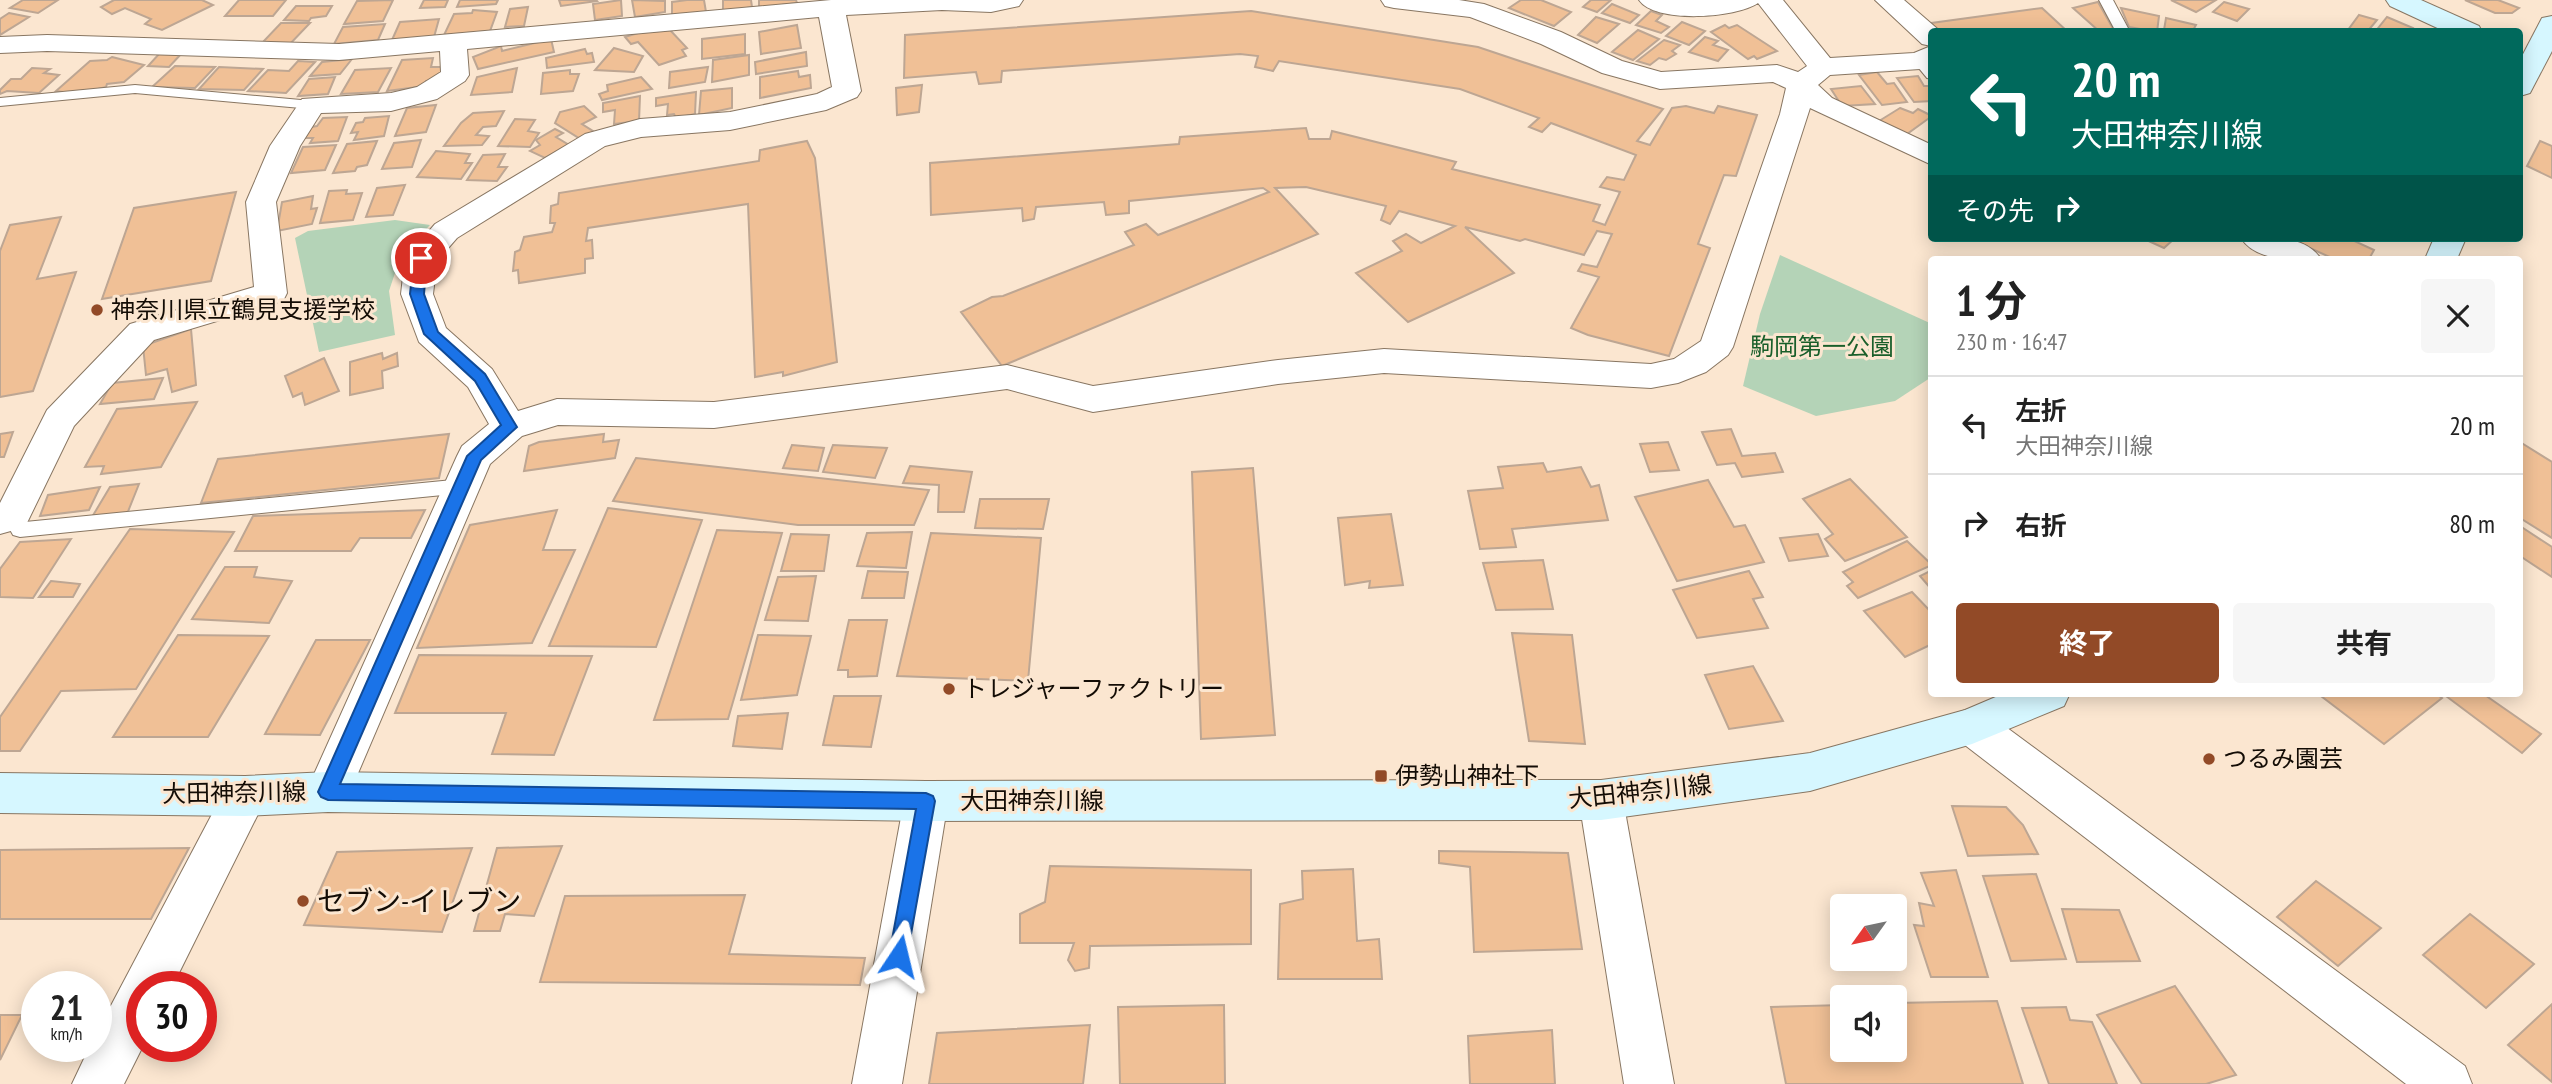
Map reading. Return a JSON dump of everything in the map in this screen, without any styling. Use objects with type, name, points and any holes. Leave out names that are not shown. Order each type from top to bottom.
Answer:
[{"type":"main road","points":[[2399,0],[2460,28]]},
{"type":"main road","points":[[2523,82],[2552,24]]},
{"type":"main road","name":"大田神奈川線","points":[[0,793],[245,796],[328,792],[926,801],[1601,800],[1810,772],[1972,726],[2040,697]]},
{"type":"street","points":[[0,45],[47,43],[340,52],[827,4],[990,4],[1010,0]]},
{"type":"street","points":[[1394,0],[1482,5],[1612,67],[1660,81],[1777,73],[1812,75],[1928,57]]},
{"type":"street","points":[[1652,0],[1672,8],[1699,11],[1747,0]]},
{"type":"street","points":[[1769,0],[1812,75],[1822,104],[1928,154]]},
{"type":"street","points":[[1888,0],[1928,56]]},
{"type":"street","points":[[509,427],[480,378],[431,334],[417,294],[421,258],[446,231],[596,140],[640,128],[730,121],[826,101],[847,91],[827,4]]},
{"type":"street","points":[[6,518],[60,419],[142,332],[271,293],[261,202],[285,146],[312,105],[391,102],[427,93],[455,75],[453,40]]},
{"type":"street","points":[[328,792],[475,456],[509,427],[557,412],[714,415],[1007,377],[1093,400],[1278,372],[1384,361],[1651,376],[1687,369],[1716,347],[1794,114],[1812,75]]},
{"type":"street","points":[[2266,242],[2298,256]]},
{"type":"street","points":[[1972,726],[2447,1084]]},
{"type":"street","points":[[155,971],[245,796]]},
{"type":"street","points":[[1601,800],[1649,1084]]},
{"type":"street","points":[[877,1084],[926,801]]},
{"type":"street","points":[[97,1084],[126,1029]]},
{"type":"lane","points":[[2106,0],[2121,28]]},
{"type":"lane","points":[[0,102],[135,89],[312,105]]},
{"type":"lane","points":[[6,518],[20,530],[463,486]]},
{"type":"green space","points":[[395,220],[430,225],[400,258],[389,291],[395,335],[319,352],[295,238],[308,231]]},
{"type":"green space","name":"駒岡第一公園","points":[[1780,255],[1928,322],[1928,379],[1895,401],[1816,416],[1743,386],[1760,314]]},
{"type":"building","points":[[23,0],[58,0],[38,13],[10,8]]},
{"type":"building","points":[[114,0],[202,0],[213,5],[162,30],[145,24],[151,19],[125,8],[112,14],[101,7]]},
{"type":"building","points":[[239,0],[286,0],[273,16],[225,16]]},
{"type":"building","points":[[393,0],[383,21],[344,24],[357,1]]},
{"type":"building","points":[[424,0],[448,0],[445,7],[420,8]]},
{"type":"building","points":[[460,0],[498,0],[496,4],[457,7]]},
{"type":"building","points":[[559,0],[596,0],[597,1],[561,6]]},
{"type":"building","points":[[621,0],[622,16],[595,20],[593,4]]},
{"type":"building","points":[[632,0],[665,1],[665,12],[635,17]]},
{"type":"building","points":[[704,0],[706,12],[672,16],[672,2]]},
{"type":"building","points":[[723,0],[751,0],[752,7],[723,12]]},
{"type":"building","points":[[759,0],[796,0],[797,3],[759,8]]},
{"type":"building","points":[[1521,0],[1541,0],[1571,12],[1554,26],[1509,8]]},
{"type":"building","points":[[1591,0],[1611,0],[1597,12],[1583,7]]},
{"type":"building","points":[[2171,0],[2216,0],[2196,12]]},
{"type":"building","points":[[2465,0],[2498,0],[2519,8],[2512,13],[2495,13]]},
{"type":"building","points":[[2098,2],[2113,28],[2096,28],[2073,8]]},
{"type":"building","points":[[2224,2],[2249,9],[2237,21],[2213,12]]},
{"type":"building","points":[[1612,4],[1639,15],[1630,23],[1602,13]]},
{"type":"building","points":[[296,6],[332,6],[326,16],[311,18],[309,21],[284,20]]},
{"type":"building","points":[[528,7],[524,26],[505,27],[510,9]]},
{"type":"building","points":[[2042,8],[2064,28],[1928,28],[1924,24]]},
{"type":"building","points":[[2121,8],[2159,16],[2158,28],[2129,27]]},
{"type":"building","points":[[473,10],[497,12],[490,31],[444,35],[454,14],[472,13]]},
{"type":"building","points":[[1251,11],[1478,47],[1663,109],[1637,141],[1650,145],[1672,108],[1686,106],[1714,113],[1718,106],[1757,115],[1736,176],[1724,175],[1698,244],[1710,248],[1669,356],[1571,328],[1599,277],[1578,271],[1582,264],[1597,267],[1612,234],[1597,231],[1584,255],[1465,227],[1514,273],[1408,322],[1356,273],[1402,251],[1393,241],[1406,234],[1421,243],[1455,226],[1399,211],[1390,224],[1381,220],[1386,206],[1306,187],[1275,188],[1318,234],[1002,366],[961,312],[992,297],[1003,296],[1134,245],[1125,232],[1146,224],[1158,235],[1269,192],[1263,188],[1129,201],[1129,213],[1106,215],[1104,202],[1036,207],[1034,219],[1023,221],[1022,208],[931,215],[930,163],[1179,144],[1180,137],[1306,128],[1309,139],[1330,139],[1332,131],[1456,162],[1452,169],[1600,205],[1593,221],[1605,225],[1620,192],[1600,187],[1607,177],[1624,180],[1636,155],[1551,123],[1542,132],[1529,127],[1539,118],[1460,89],[1279,61],[1273,71],[1255,67],[1258,56],[1240,54],[1002,71],[1001,82],[979,84],[976,72],[904,78],[905,35]]},
{"type":"building","points":[[1651,11],[1662,15],[1656,21],[1669,27],[1661,33],[1636,25]]},
{"type":"building","points":[[9,13],[29,17],[0,35],[0,19]]},
{"type":"building","points":[[2359,15],[2377,20],[2370,28],[2349,28]]},
{"type":"building","points":[[1596,17],[1619,24],[1597,43],[1578,35]]},
{"type":"building","points":[[2387,17],[2413,28],[2378,28]]},
{"type":"building","points":[[2166,18],[2196,25],[2194,28],[2164,28]]},
{"type":"building","points":[[439,19],[434,37],[392,40],[400,22]]},
{"type":"building","points":[[1682,22],[1705,31],[1689,45],[1666,36]]},
{"type":"building","points":[[281,23],[310,23],[289,45],[261,44]]},
{"type":"building","points":[[385,24],[378,40],[334,44],[343,27]]},
{"type":"building","points":[[797,25],[801,48],[761,54],[759,32]]},
{"type":"building","points":[[1725,25],[1729,28],[1737,25],[1777,51],[1757,59],[1754,56],[1748,59],[1711,32]]},
{"type":"building","points":[[670,30],[687,48],[682,50],[686,56],[659,65],[638,42],[631,44],[625,37],[638,33]]},
{"type":"building","points":[[1638,30],[1659,39],[1633,60],[1612,52]]},
{"type":"building","points":[[745,34],[745,54],[702,59],[702,39]]},
{"type":"building","points":[[1705,37],[1718,41],[1713,45],[1728,50],[1718,61],[1689,52]]},
{"type":"building","points":[[551,39],[554,52],[478,69],[473,57],[501,46],[502,51]]},
{"type":"building","points":[[1664,40],[1680,45],[1672,51],[1676,54],[1666,60],[1659,58],[1650,65],[1637,61]]},
{"type":"building","points":[[614,48],[643,56],[634,72],[595,70]]},
{"type":"building","points":[[585,49],[587,54],[592,53],[594,62],[547,68],[546,58]]},
{"type":"building","points":[[806,52],[807,66],[756,74],[755,62]]},
{"type":"building","points":[[182,53],[169,67],[148,66],[159,54]]},
{"type":"building","points":[[749,55],[749,75],[712,82],[713,60]]},
{"type":"building","points":[[112,57],[144,65],[124,82],[107,84],[106,87],[78,94],[56,91],[90,61]]},
{"type":"building","points":[[433,58],[431,67],[445,67],[440,80],[426,81],[425,86],[387,91],[402,60]]},
{"type":"building","points":[[352,59],[340,74],[310,76],[322,62]]},
{"type":"building","points":[[298,61],[315,62],[286,93],[248,91],[268,70],[289,71]]},
{"type":"building","points":[[175,66],[215,67],[195,88],[152,87]]},
{"type":"building","points":[[219,67],[263,69],[244,90],[199,89]]},
{"type":"building","points":[[708,67],[705,82],[669,88],[670,72]]},
{"type":"building","points":[[32,68],[50,69],[44,73],[59,75],[39,93],[7,91],[0,94],[0,90],[11,79],[21,79]]},
{"type":"building","points":[[391,68],[378,92],[341,94],[355,70]]},
{"type":"building","points":[[517,68],[512,92],[471,95],[477,77]]},
{"type":"building","points":[[570,70],[570,74],[579,74],[573,91],[541,94],[543,73]]},
{"type":"building","points":[[798,71],[799,77],[810,75],[811,88],[760,98],[760,77]]},
{"type":"building","points":[[1877,72],[1887,84],[1894,83],[1907,102],[1882,105],[1859,75]]},
{"type":"building","points":[[1918,76],[1924,86],[1928,86],[1928,101],[1914,102],[1897,78]]},
{"type":"building","points":[[335,77],[328,94],[298,96],[309,79]]},
{"type":"building","points":[[641,77],[652,89],[602,100],[599,94],[608,91],[607,85]]},
{"type":"building","points":[[922,85],[919,112],[897,115],[896,88]]},
{"type":"building","points":[[1861,86],[1875,104],[1842,106],[1831,89]]},
{"type":"building","points":[[732,88],[732,108],[699,115],[701,91]]},
{"type":"building","points":[[696,92],[695,114],[676,118],[674,114],[667,115],[668,104],[656,106],[656,98]]},
{"type":"building","points":[[640,96],[639,121],[614,124],[615,110],[603,112],[603,103]]},
{"type":"building","points":[[436,105],[426,132],[395,136],[407,108]]},
{"type":"building","points":[[584,106],[596,117],[582,124],[596,133],[582,140],[555,123],[560,112]]},
{"type":"building","points":[[1900,108],[1913,113],[1918,109],[1928,114],[1928,119],[1907,134],[1879,121]]},
{"type":"building","points":[[504,111],[496,126],[483,127],[476,135],[489,136],[482,145],[444,146],[461,123],[473,113]]},
{"type":"building","points":[[389,116],[384,136],[354,140],[358,132],[351,133],[356,123],[363,122],[365,118]]},
{"type":"building","points":[[347,117],[338,141],[310,143],[313,138],[305,138],[311,127],[317,126],[323,118]]},
{"type":"building","points":[[515,119],[535,120],[528,131],[539,133],[530,147],[498,146]]},
{"type":"building","points":[[555,129],[563,133],[556,137],[569,145],[545,158],[530,151],[540,145],[536,140]]},
{"type":"building","points":[[421,140],[412,167],[382,169],[394,143]]},
{"type":"building","points":[[377,141],[367,165],[357,167],[355,171],[333,173],[347,144]]},
{"type":"building","points":[[807,141],[815,158],[837,362],[783,376],[783,372],[755,377],[748,204],[588,228],[586,241],[592,240],[593,258],[585,259],[585,273],[519,283],[518,270],[513,271],[515,252],[520,250],[524,237],[552,232],[555,223],[550,223],[551,206],[558,204],[559,193],[759,161],[760,150]]},
{"type":"building","points":[[2540,141],[2552,146],[2552,178],[2527,166]]},
{"type":"building","points":[[336,145],[325,170],[291,173],[303,147]]},
{"type":"building","points":[[436,151],[470,154],[465,163],[472,163],[461,179],[417,177]]},
{"type":"building","points":[[505,154],[498,167],[507,167],[497,181],[467,180],[483,155]]},
{"type":"building","points":[[405,185],[393,215],[366,217],[377,188]]},
{"type":"building","points":[[347,190],[346,194],[362,193],[353,220],[320,223],[329,191]]},
{"type":"building","points":[[236,192],[211,281],[102,299],[134,208]]},
{"type":"building","points":[[313,196],[311,209],[317,208],[312,224],[277,231],[282,202]]},
{"type":"building","points":[[61,217],[37,279],[76,272],[33,391],[0,397],[0,251],[10,225]]},
{"type":"building","points":[[2151,242],[2171,242],[2164,248]]},
{"type":"building","points":[[2297,242],[2357,242],[2374,250],[2371,256],[2327,256]]},
{"type":"building","points":[[191,329],[196,385],[172,392],[167,369],[146,375],[143,346]]},
{"type":"building","points":[[382,353],[383,359],[397,353],[398,366],[382,371],[383,388],[350,395],[350,362]]},
{"type":"building","points":[[324,358],[339,391],[305,405],[302,393],[293,397],[285,376]]},
{"type":"building","points":[[163,378],[154,399],[100,404],[112,383]]},
{"type":"building","points":[[197,402],[161,467],[101,474],[104,466],[85,467],[117,409]]},
{"type":"building","points":[[1731,429],[1742,456],[1775,453],[1783,472],[1742,477],[1735,463],[1717,465],[1702,432]]},
{"type":"building","points":[[13,432],[4,457],[0,457],[0,434]]},
{"type":"building","points":[[449,434],[439,478],[201,503],[218,459]]},
{"type":"building","points":[[604,434],[603,442],[619,440],[615,458],[524,471],[529,446],[539,442]]},
{"type":"building","points":[[1668,442],[1679,470],[1650,472],[1640,444]]},
{"type":"building","points":[[2523,444],[2552,462],[2552,538],[2523,520]]},
{"type":"building","points":[[792,445],[824,448],[818,471],[783,468]]},
{"type":"building","points":[[833,445],[887,448],[875,478],[823,472]]},
{"type":"building","points":[[636,458],[929,490],[914,525],[798,525],[613,501]]},
{"type":"building","points":[[1543,463],[1547,472],[1581,467],[1591,487],[1599,485],[1608,520],[1512,529],[1516,547],[1480,549],[1468,491],[1503,488],[1498,467]]},
{"type":"building","points":[[910,466],[972,472],[964,512],[938,512],[939,485],[903,483]]},
{"type":"building","points":[[1253,468],[1275,735],[1201,739],[1192,472]]},
{"type":"building","points":[[1850,479],[1907,537],[1845,561],[1825,539],[1833,534],[1803,499]]},
{"type":"building","points":[[1708,480],[1734,527],[1745,525],[1764,562],[1677,581],[1635,497]]},
{"type":"building","points":[[139,484],[127,514],[92,517],[110,487]]},
{"type":"building","points":[[100,487],[89,510],[40,516],[48,495]]},
{"type":"building","points":[[980,499],[1049,499],[1043,529],[975,528]]},
{"type":"building","points":[[608,508],[702,520],[656,647],[549,646]]},
{"type":"building","points":[[425,510],[411,538],[360,538],[351,551],[235,551],[253,516]]},
{"type":"building","points":[[557,510],[543,550],[575,550],[532,643],[417,648],[470,525]]},
{"type":"building","points":[[1391,514],[1403,585],[1369,588],[1370,581],[1345,585],[1338,518]]},
{"type":"building","points":[[2523,528],[2552,547],[2552,577],[2523,558]]},
{"type":"building","points":[[130,529],[234,532],[136,689],[61,691],[20,751],[0,751],[0,717]]},
{"type":"building","points":[[717,530],[782,533],[728,719],[654,720]]},
{"type":"building","points":[[912,532],[906,568],[857,566],[867,533]]},
{"type":"building","points":[[931,533],[1041,538],[1028,681],[897,676]]},
{"type":"building","points":[[791,534],[829,535],[824,571],[781,571]]},
{"type":"building","points":[[1818,534],[1828,556],[1789,561],[1780,538]]},
{"type":"building","points":[[71,539],[33,598],[0,597],[0,569],[20,542]]},
{"type":"building","points":[[1907,541],[1928,561],[1928,567],[1858,598],[1847,586],[1853,582],[1843,572]]},
{"type":"building","points":[[1543,560],[1553,609],[1496,610],[1483,563]]},
{"type":"building","points":[[225,567],[257,567],[254,577],[292,581],[269,623],[192,619]]},
{"type":"building","points":[[868,571],[908,572],[904,598],[862,598]]},
{"type":"building","points":[[1749,571],[1763,597],[1753,599],[1768,628],[1697,638],[1673,590]]},
{"type":"building","points":[[1928,572],[1928,585],[1920,576]]},
{"type":"building","points":[[816,576],[808,621],[765,620],[778,577]]},
{"type":"building","points":[[51,581],[80,584],[73,597],[39,597]]},
{"type":"building","points":[[1912,592],[1928,609],[1928,646],[1905,657],[1864,611]]},
{"type":"building","points":[[849,620],[887,620],[877,676],[848,677],[848,670],[838,670]]},
{"type":"building","points":[[1512,633],[1572,635],[1585,744],[1529,741]]},
{"type":"building","points":[[178,635],[269,636],[208,737],[113,737]]},
{"type":"building","points":[[758,635],[811,636],[797,695],[741,700]]},
{"type":"building","points":[[316,640],[370,640],[320,735],[265,734]]},
{"type":"building","points":[[419,655],[592,656],[554,755],[492,754],[506,713],[395,713]]},
{"type":"building","points":[[1753,666],[1783,721],[1729,729],[1705,675]]},
{"type":"building","points":[[834,696],[881,696],[871,747],[823,745]]},
{"type":"building","points":[[2322,697],[2442,698],[2384,744]]},
{"type":"building","points":[[2447,697],[2488,697],[2541,734],[2522,753]]},
{"type":"building","points":[[788,713],[782,749],[733,746],[738,716]]},
{"type":"building","points":[[1952,806],[2006,807],[2023,825],[2038,854],[1968,856]]},
{"type":"building","points":[[562,846],[534,916],[505,914],[500,931],[474,931],[497,848]]},
{"type":"building","points":[[189,848],[151,919],[0,919],[0,850]]},
{"type":"building","points":[[472,848],[442,932],[304,925],[337,852]]},
{"type":"building","points":[[1439,851],[1568,853],[1582,949],[1474,952],[1470,867],[1439,863]]},
{"type":"building","points":[[1050,866],[1251,870],[1251,944],[1090,946],[1089,968],[1075,971],[1068,960],[1074,943],[1020,943],[1020,914],[1045,902]]},
{"type":"building","points":[[1353,869],[1357,941],[1379,939],[1382,979],[1278,979],[1280,904],[1303,899],[1302,871]]},
{"type":"building","points":[[1956,870],[1988,977],[1931,977],[1914,925],[1924,926],[1919,903],[1934,906],[1921,873]]},
{"type":"building","points":[[2036,874],[2066,959],[2011,961],[1983,876]]},
{"type":"building","points":[[2316,881],[2381,928],[2338,966],[2277,917]]},
{"type":"building","points":[[745,895],[729,954],[865,958],[860,985],[540,982],[565,896]]},
{"type":"building","points":[[2062,909],[2119,910],[2140,961],[2077,962]]},
{"type":"building","points":[[2470,914],[2534,964],[2486,1008],[2423,955]]},
{"type":"building","points":[[2175,986],[2236,1075],[2206,1084],[2142,1084],[2097,1015]]},
{"type":"building","points":[[1997,1001],[2023,1084],[1786,1084],[1771,1007],[1830,1005],[1830,1062],[1907,1062],[1907,1003]]},
{"type":"building","points":[[2552,1004],[2552,1082],[2508,1045]]},
{"type":"building","points":[[1224,1005],[1225,1084],[1120,1084],[1118,1007]]},
{"type":"building","points":[[2066,1007],[2070,1020],[2092,1022],[2117,1084],[2049,1084],[2022,1008]]},
{"type":"building","points":[[0,1015],[21,1015],[21,1017],[0,1060]]},
{"type":"building","points":[[1090,1025],[1083,1084],[929,1084],[937,1033]]},
{"type":"building","points":[[1552,1030],[1555,1084],[1470,1084],[1468,1036]]},
{"type":"place","name":"神奈川県立鶴見支援学校","points":[[97,310]]},
{"type":"place","name":"トレジャーファクトリー","points":[[949,689]]},
{"type":"place","name":"つるみ園芸","points":[[2209,759]]},
{"type":"place","name":"伊勢山神社下","points":[[1381,776]]},
{"type":"place","name":"セブン-イレブン","points":[[303,901]]},
{"type":"route","points":[[421,258],[417,294],[431,334],[480,378],[509,427],[475,456],[328,792],[926,801],[899,956]]}]
